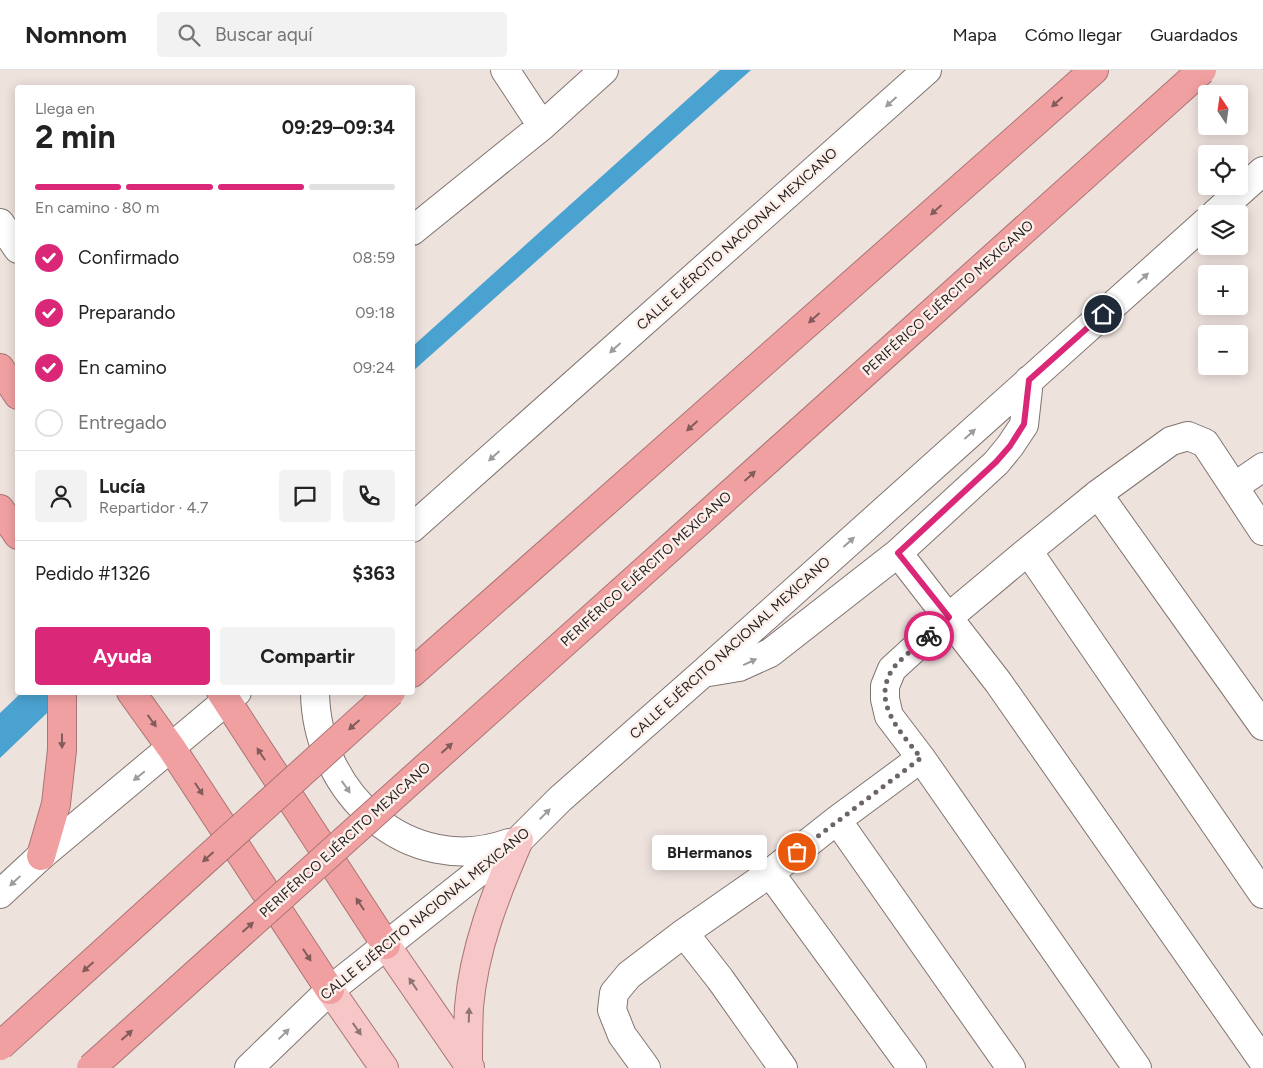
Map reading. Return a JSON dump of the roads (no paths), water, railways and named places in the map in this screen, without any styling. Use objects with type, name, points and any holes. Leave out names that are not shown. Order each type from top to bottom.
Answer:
[{"type":"highway","points":[[415,670],[1094,70]]},
{"type":"highway","name":"PERIFÉRICO EJÉRCITO MEXICANO","points":[[91,1068],[1202,70]]},
{"type":"highway","points":[[0,368],[15,390]]},
{"type":"highway","points":[[0,509],[15,531]]},
{"type":"highway","points":[[41,856],[56,804],[62,750],[62,695]]},
{"type":"highway","points":[[133,695],[172,749],[330,990]]},
{"type":"highway","points":[[0,1046],[388,695]]},
{"type":"highway","points":[[228,696],[386,945]]},
{"type":"main road","points":[[469,1066],[469,1006],[479,949],[496,893],[519,840]]},
{"type":"main road","points":[[386,945],[469,1066]]},
{"type":"main road","points":[[330,990],[384,1068]]},
{"type":"street","points":[[505,70],[542,126]]},
{"type":"street","points":[[415,229],[542,126],[604,70]]},
{"type":"street","name":"CALLE EJÉRCITO NACIONAL MEXICANO","points":[[415,525],[927,70]]},
{"type":"street","points":[[1225,205],[1263,171]]},
{"type":"street","points":[[0,223],[15,245]]},
{"type":"street","name":"CALLE EJÉRCITO NACIONAL MEXICANO","points":[[249,1068],[330,990],[519,840],[560,799],[1198,229]]},
{"type":"street","points":[[703,673],[739,667],[770,653],[898,553],[996,462],[1010,446],[1024,424],[1029,380]]},
{"type":"street","points":[[1137,1068],[921,758],[889,716],[885,699],[885,686],[892,669],[949,617],[1098,494],[1171,441],[1188,436],[1205,443],[1263,531]]},
{"type":"street","points":[[1234,487],[1263,467]]},
{"type":"street","points":[[1098,494],[1263,726]]},
{"type":"street","points":[[1028,551],[1263,894]]},
{"type":"street","points":[[898,553],[998,682],[1263,1061]]},
{"type":"street","points":[[315,695],[320,733],[330,761],[344,787],[363,809],[386,828],[411,842],[438,850],[465,852],[493,849],[519,840]]},
{"type":"street","points":[[0,894],[41,856],[172,749],[228,696]]},
{"type":"street","points":[[646,1068],[622,1035],[612,1010],[614,994],[629,975],[770,873],[921,758]]},
{"type":"street","points":[[838,820],[1011,1068]]},
{"type":"street","points":[[770,873],[912,1068]]},
{"type":"street","points":[[684,934],[720,979],[783,1068]]},
{"type":"water","points":[[720,70],[751,70],[415,369],[415,344]]},
{"type":"water","points":[[19,695],[66,695],[0,758],[0,713]]},
{"type":"place","name":"BHermanos","points":[[797,852]]}]
